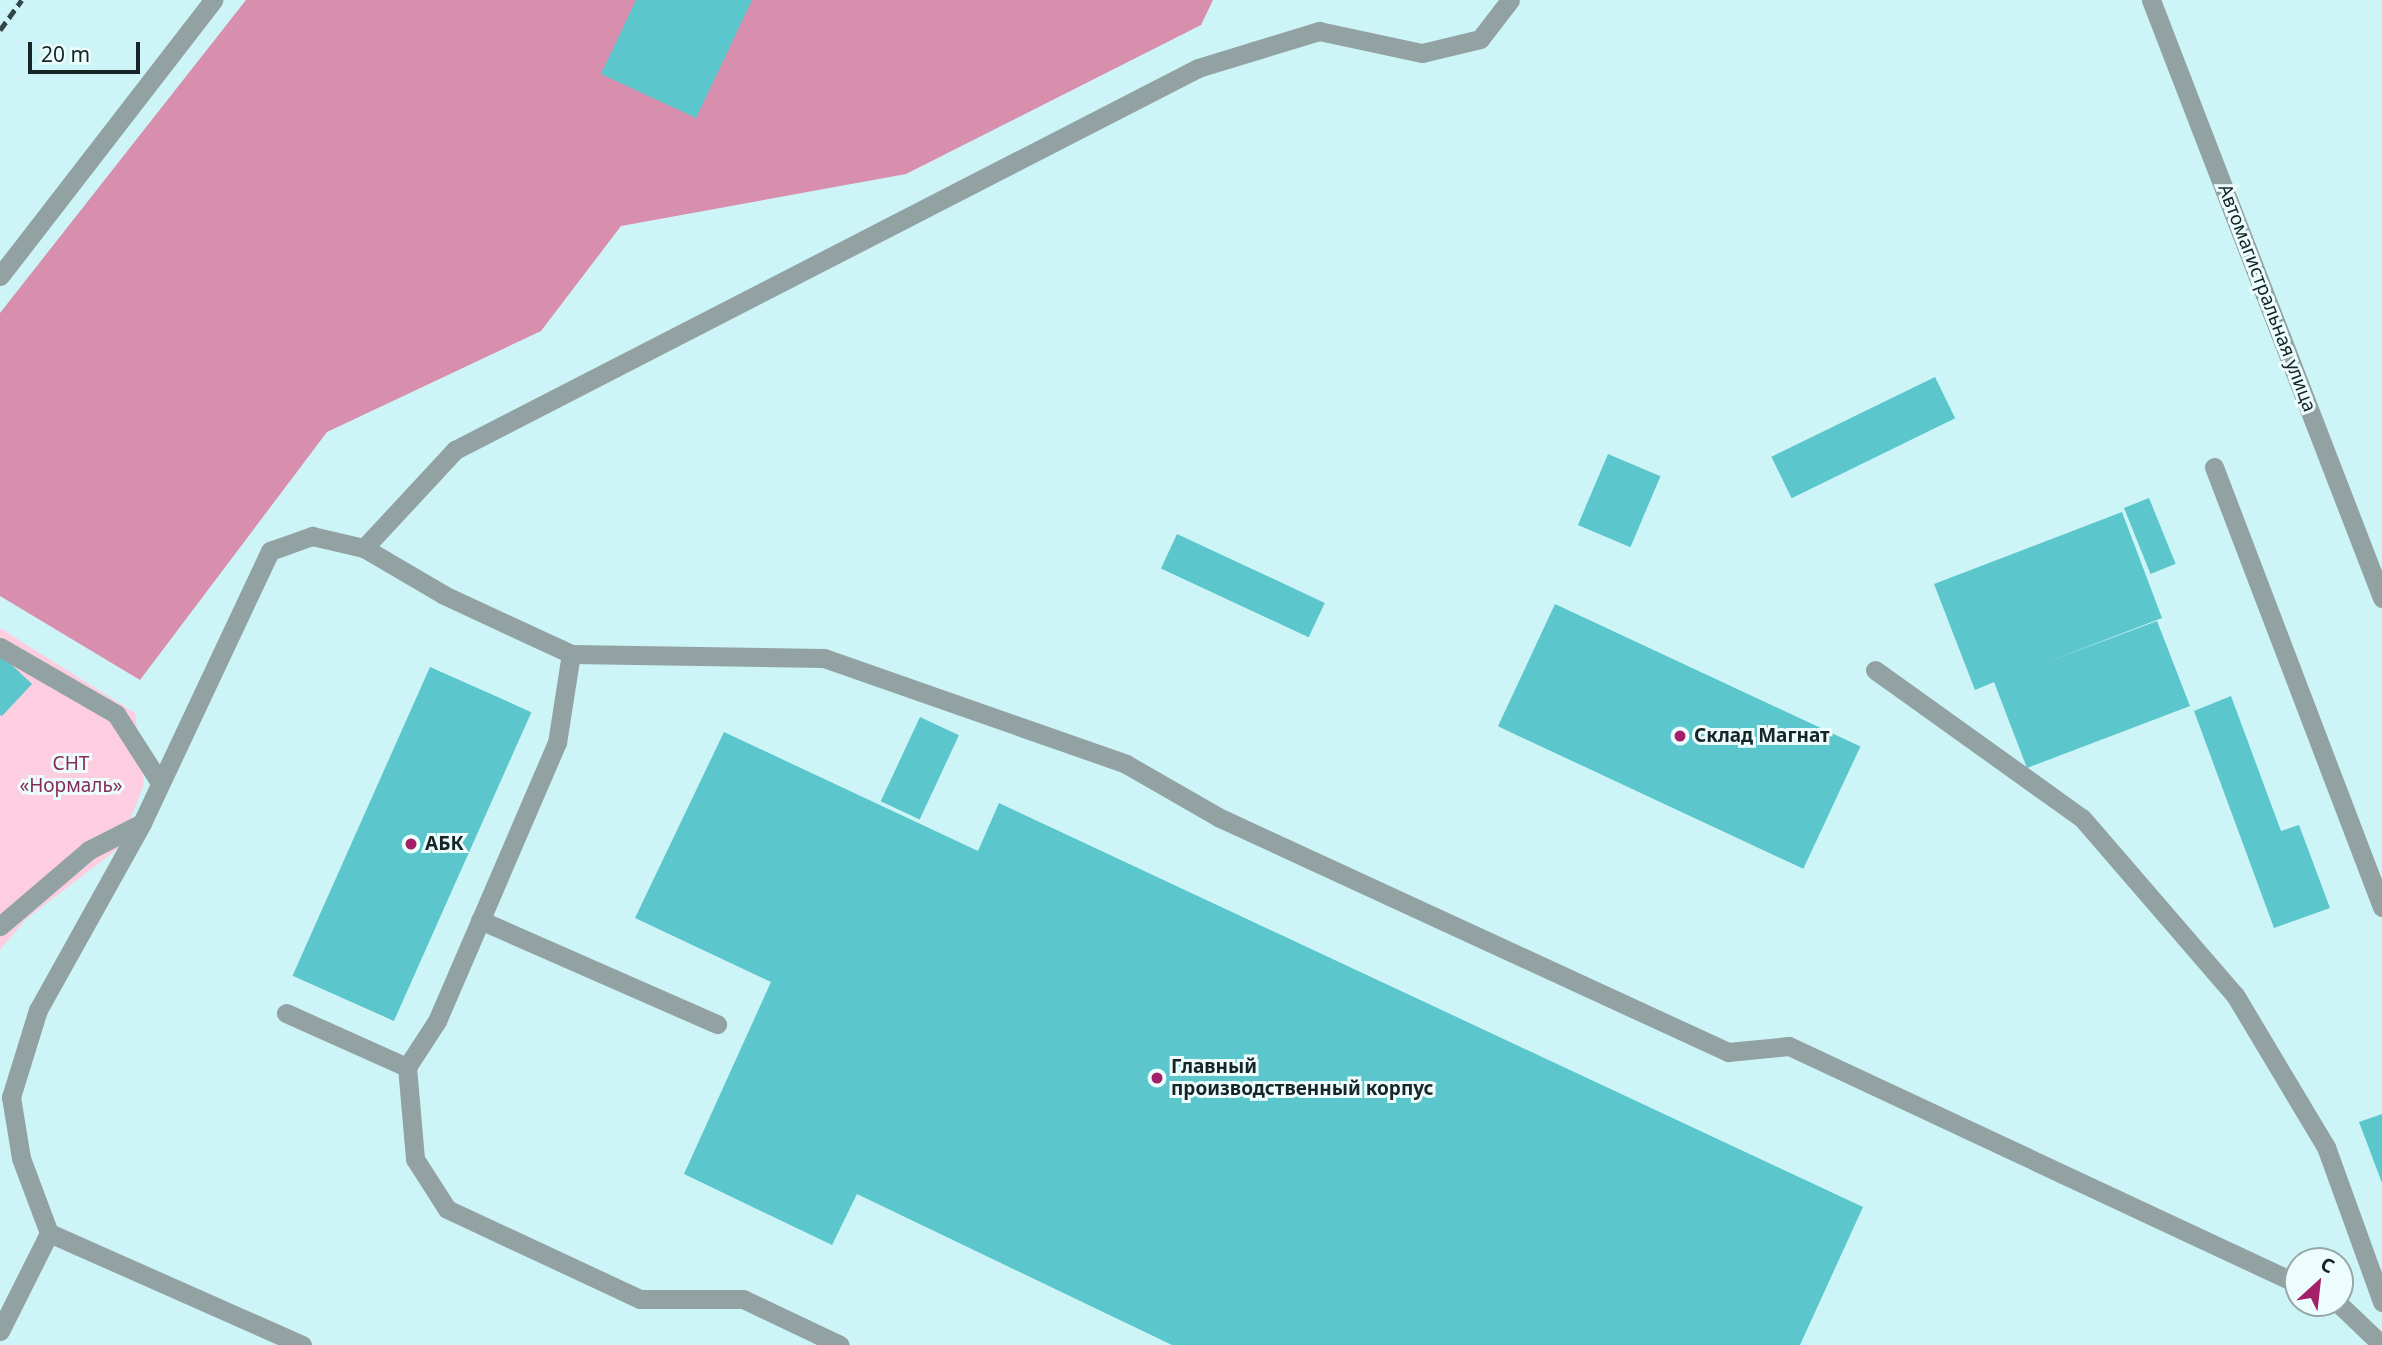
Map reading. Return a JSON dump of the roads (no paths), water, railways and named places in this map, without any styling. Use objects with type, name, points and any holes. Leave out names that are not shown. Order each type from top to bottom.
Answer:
[{"type":"street","points":[[0,276],[213,0]]},
{"type":"street","points":[[364,548],[455,450],[1198,68],[1319,31],[1422,53],[1480,39],[1510,0]]},
{"type":"street","name":"Автомагистральная улица","points":[[2151,0],[2382,598]]},
{"type":"street","points":[[2214,467],[2382,907]]},
{"type":"street","points":[[302,1345],[49,1233],[21,1158],[11,1097],[38,1010],[142,823],[159,781],[270,551],[312,536],[364,548],[444,595],[571,654],[824,658],[1126,764],[1217,817],[1728,1052],[1789,1046],[2284,1277]]},
{"type":"street","points":[[0,648],[116,714],[159,781]]},
{"type":"street","points":[[571,654],[557,743],[437,1021],[407,1067],[415,1160],[447,1209],[640,1299],[743,1299],[840,1345]]},
{"type":"street","points":[[1875,670],[2082,818],[2235,995],[2326,1147],[2382,1302]]},
{"type":"street","points":[[0,926],[89,850],[142,823]]},
{"type":"street","points":[[480,920],[717,1024]]},
{"type":"street","points":[[286,1013],[407,1067]]},
{"type":"street","points":[[0,1331],[49,1233]]},
{"type":"street","points":[[2353,1317],[2382,1345]]},
{"type":"railway","points":[[0,30],[22,0]]},
{"type":"place","name":"Склад Магнат","points":[[1680,736]]},
{"type":"place","name":"АБК","points":[[411,844]]},
{"type":"place","name":"Главный производственный корпус","points":[[1157,1078]]},
{"type":"park label","name":"СНТ «Нормаль»","points":[[71,775]]}]
